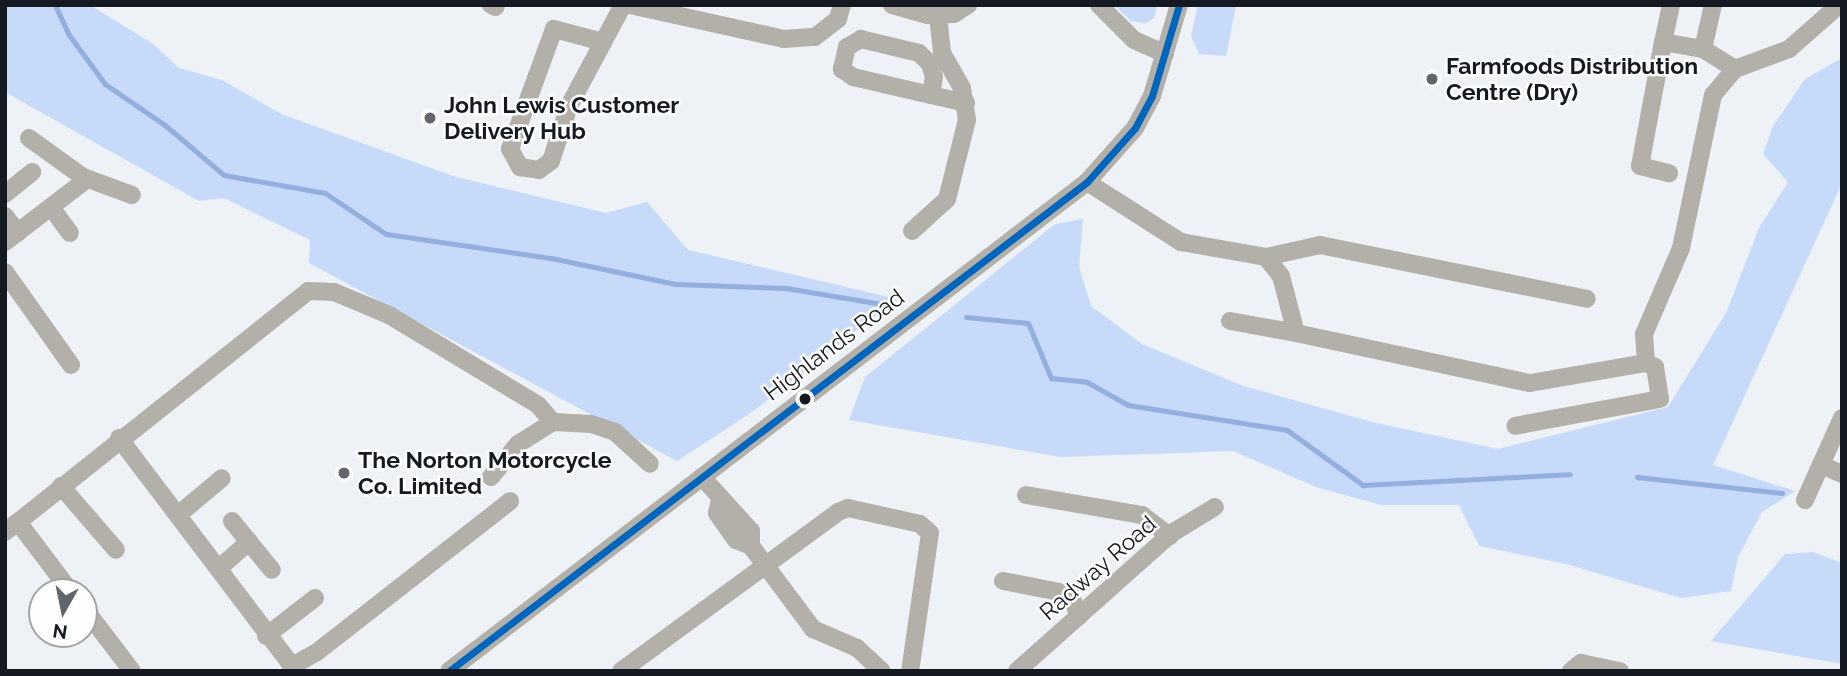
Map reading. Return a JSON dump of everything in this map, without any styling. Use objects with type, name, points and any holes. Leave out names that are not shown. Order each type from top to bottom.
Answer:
[{"type":"street","points":[[603,42],[554,29],[510,149],[520,167],[539,170],[551,161],[569,106],[623,5]]},
{"type":"street","points":[[630,5],[676,10],[784,39],[815,37],[838,19],[842,5]]},
{"type":"street","points":[[892,5],[938,15],[954,14],[968,5]]},
{"type":"street","points":[[1099,5],[1135,40],[1165,54]]},
{"type":"street","name":"Highlands Road","points":[[449,671],[1087,183],[1135,128],[1152,96],[1179,5]]},
{"type":"street","points":[[1669,173],[1640,166],[1671,5]]},
{"type":"street","points":[[1703,48],[1713,5]]},
{"type":"street","points":[[1646,363],[1644,334],[1681,248],[1713,95],[1735,69],[1789,49],[1839,5]]},
{"type":"street","points":[[912,231],[947,199],[964,143],[966,103],[942,53],[938,15]]},
{"type":"street","points":[[931,95],[934,77],[930,64],[919,54],[861,39],[847,47],[842,69],[853,77],[931,95],[966,103]]},
{"type":"street","points":[[1663,42],[1703,48],[1735,69]]},
{"type":"street","points":[[29,138],[87,179],[132,195]]},
{"type":"street","points":[[5,194],[33,172]]},
{"type":"street","points":[[5,216],[12,237],[87,179]]},
{"type":"street","points":[[1087,183],[1181,242],[1266,257],[1320,245],[1587,299]]},
{"type":"street","points":[[51,207],[70,233]]},
{"type":"street","points":[[1266,257],[1280,276],[1296,333]]},
{"type":"street","points":[[5,272],[71,365]]},
{"type":"street","points":[[58,578],[11,527],[119,438],[308,291],[322,289],[388,315],[538,405],[554,422]]},
{"type":"street","points":[[1230,321],[1530,383],[1646,363],[1655,367],[1660,398],[1515,426]]},
{"type":"street","points":[[1805,500],[1842,418]]},
{"type":"street","points":[[491,477],[518,444],[554,422],[591,424],[615,432],[650,464]]},
{"type":"street","points":[[119,438],[219,568],[287,663],[298,666],[510,501]]},
{"type":"street","points":[[1821,465],[1842,474]]},
{"type":"street","points":[[702,477],[720,500],[731,504],[751,531],[751,546],[813,629],[857,648],[881,671]]},
{"type":"street","points":[[178,515],[222,478]]},
{"type":"street","points":[[61,486],[116,550]]},
{"type":"street","points":[[1026,495],[1142,515],[1170,536]]},
{"type":"street","name":"Radway Road","points":[[1017,671],[1170,536],[1215,507]]},
{"type":"street","points":[[621,671],[848,508],[920,524],[931,541],[910,671]]},
{"type":"street","points":[[232,521],[272,570]]},
{"type":"street","points":[[219,568],[249,542]]},
{"type":"street","points":[[1003,581],[1070,594],[1079,617]]},
{"type":"street","points":[[266,635],[315,598]]},
{"type":"street","points":[[98,626],[132,671]]},
{"type":"street","points":[[1571,671],[1581,663],[1620,671]]},
{"type":"shaded area","points":[[5,5],[90,5],[153,44],[179,68],[222,80],[281,114],[456,177],[606,213],[647,202],[688,250],[897,299],[752,412],[677,461],[309,263],[310,240],[224,198],[199,201],[5,92]]},
{"type":"shaded area","points":[[1114,5],[1157,5],[1154,18],[1146,23],[1131,21]]},
{"type":"shaded area","points":[[1198,5],[1236,5],[1226,56],[1199,54],[1191,36]]},
{"type":"shaded area","points":[[1842,58],[1842,183],[1713,465],[1795,491],[1762,512],[1738,557],[1731,591],[1681,598],[1566,564],[1479,546],[1459,505],[1381,505],[1316,487],[1233,451],[1061,457],[849,420],[865,377],[1055,224],[1083,219],[1079,267],[1091,306],[1142,344],[1243,386],[1376,423],[1498,449],[1668,407],[1726,313],[1759,228],[1788,182],[1763,154],[1773,126],[1805,79]]},
{"type":"shaded area","points":[[1813,552],[1842,563],[1842,664],[1711,641],[1785,554]]},
{"type":"waterway","points":[[55,5],[69,35],[105,84],[166,126],[224,175],[325,193],[386,234],[551,258],[675,284],[786,288],[888,305]]},
{"type":"waterway","points":[[966,317],[1028,323],[1051,378],[1087,382],[1128,405],[1287,430],[1363,485],[1570,474]]},
{"type":"waterway","points":[[1637,477],[1782,493]]},
{"type":"transit line","points":[[449,671],[1087,182],[1135,128],[1152,96],[1179,5]]},
{"type":"place","name":"Farmfoods Distribution Centre (Dry)","points":[[1432,79]]},
{"type":"place","name":"John Lewis Customer Delivery Hub","points":[[430,118]]},
{"type":"place","name":"The Norton Motorcycle Co. Limited","points":[[344,473]]}]
